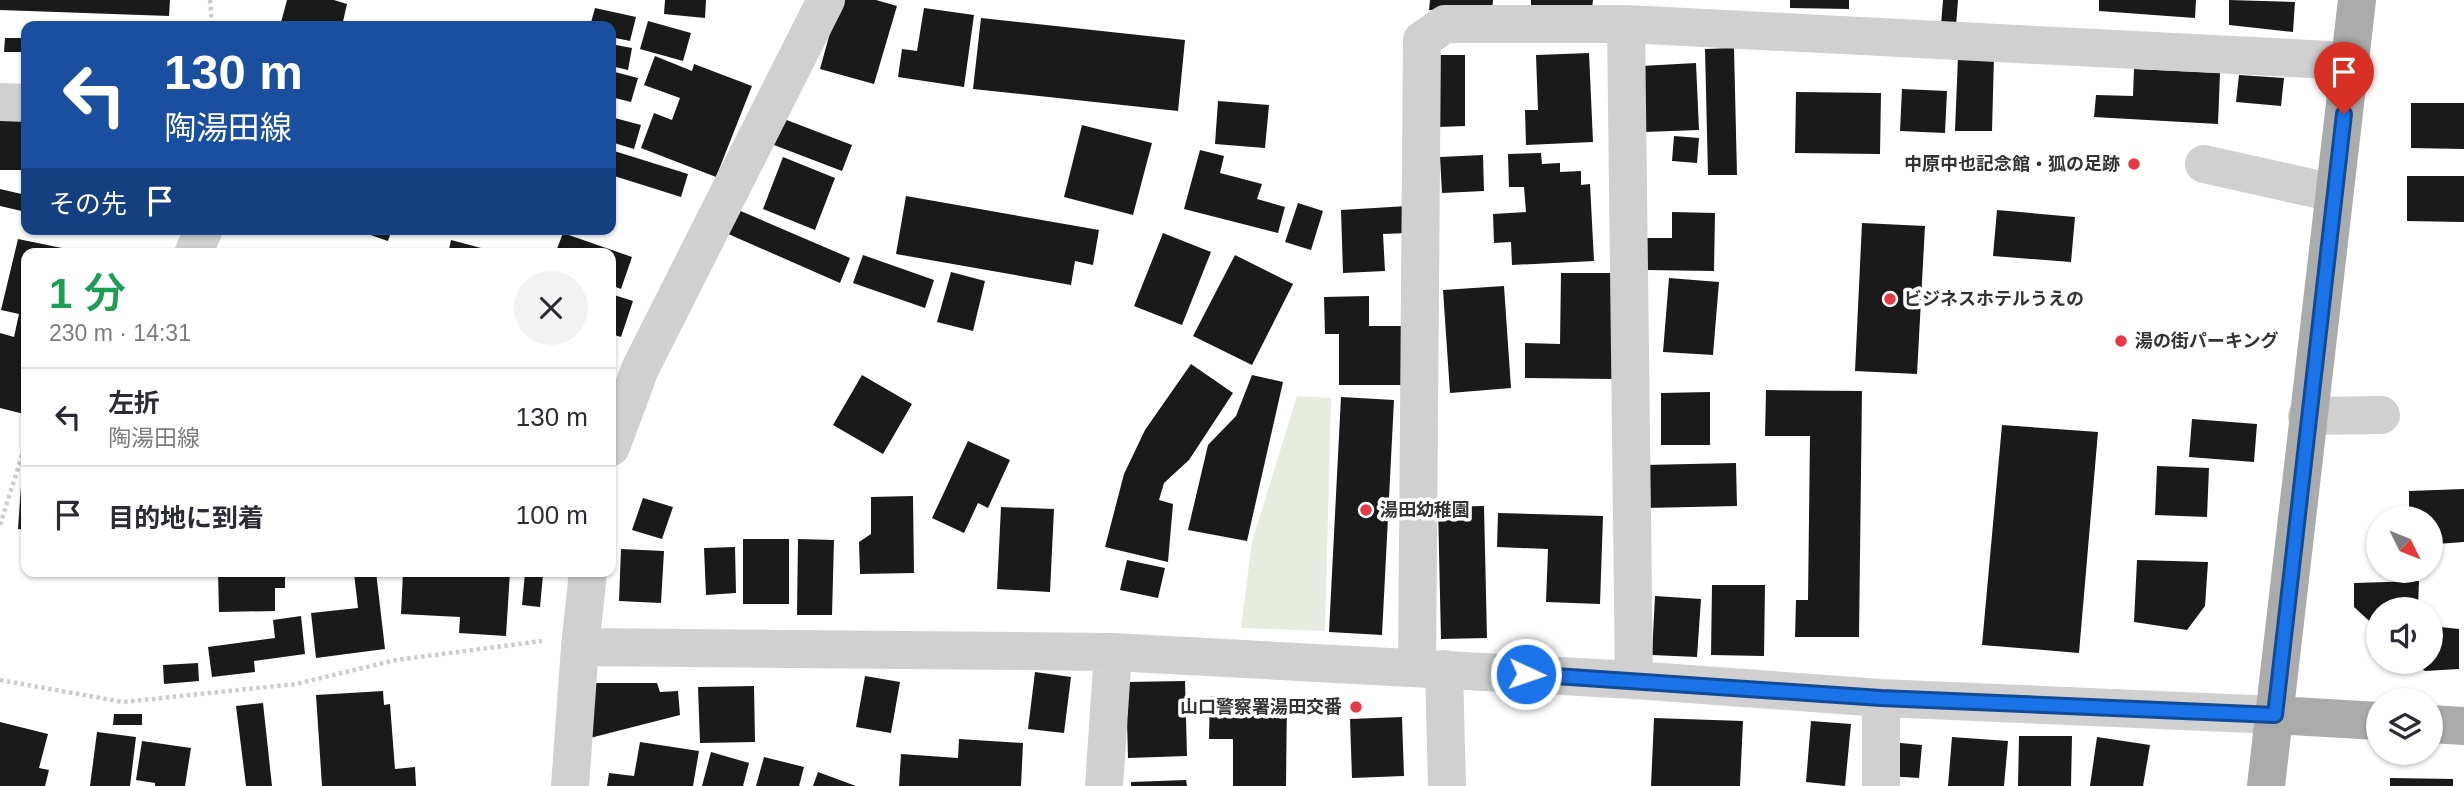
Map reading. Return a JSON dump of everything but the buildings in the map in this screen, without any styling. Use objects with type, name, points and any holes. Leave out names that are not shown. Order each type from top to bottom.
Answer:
[{"type":"main road","points":[[2266,786],[2357,0]]},
{"type":"main road","points":[[2275,715],[2366,720]]},
{"type":"main road","points":[[2443,725],[2464,726]]},
{"type":"street","points":[[616,434],[640,369],[827,0]]},
{"type":"street","points":[[1447,786],[1431,668],[1422,40],[1445,24],[1626,24],[2350,61]]},
{"type":"street","points":[[1626,24],[1634,680]]},
{"type":"street","points":[[0,102],[21,103]]},
{"type":"street","points":[[2204,164],[2334,193]]},
{"type":"street","points":[[2307,416],[2381,415]]},
{"type":"street","points":[[570,786],[580,647],[588,577]]},
{"type":"street","points":[[580,647],[1113,652],[1634,680],[1881,698],[2275,715]]},
{"type":"street","points":[[1104,786],[1113,652]]},
{"type":"street","points":[[1881,698],[1881,786]]},
{"type":"path","points":[[210,0],[212,21]]},
{"type":"path","points":[[0,525],[21,459]]},
{"type":"path","points":[[0,680],[123,702],[296,684],[396,660],[553,639],[580,647]]},
{"type":"shaded area","points":[[1297,396],[1331,398],[1325,631],[1241,628],[1252,542]]},
{"type":"place","name":"中原中也記念館・狐の足跡","points":[[2134,164]]},
{"type":"place","name":"ビジネスホテルうえの","points":[[1890,299]]},
{"type":"place","name":"湯の街パーキング","points":[[2121,341]]},
{"type":"place","name":"湯田幼稚園","points":[[1366,510]]},
{"type":"place","name":"山口警察署湯田交番","points":[[1356,707]]},
{"type":"route","points":[[1526,674],[1881,698],[2275,715],[2307,416],[2344,114]]}]
